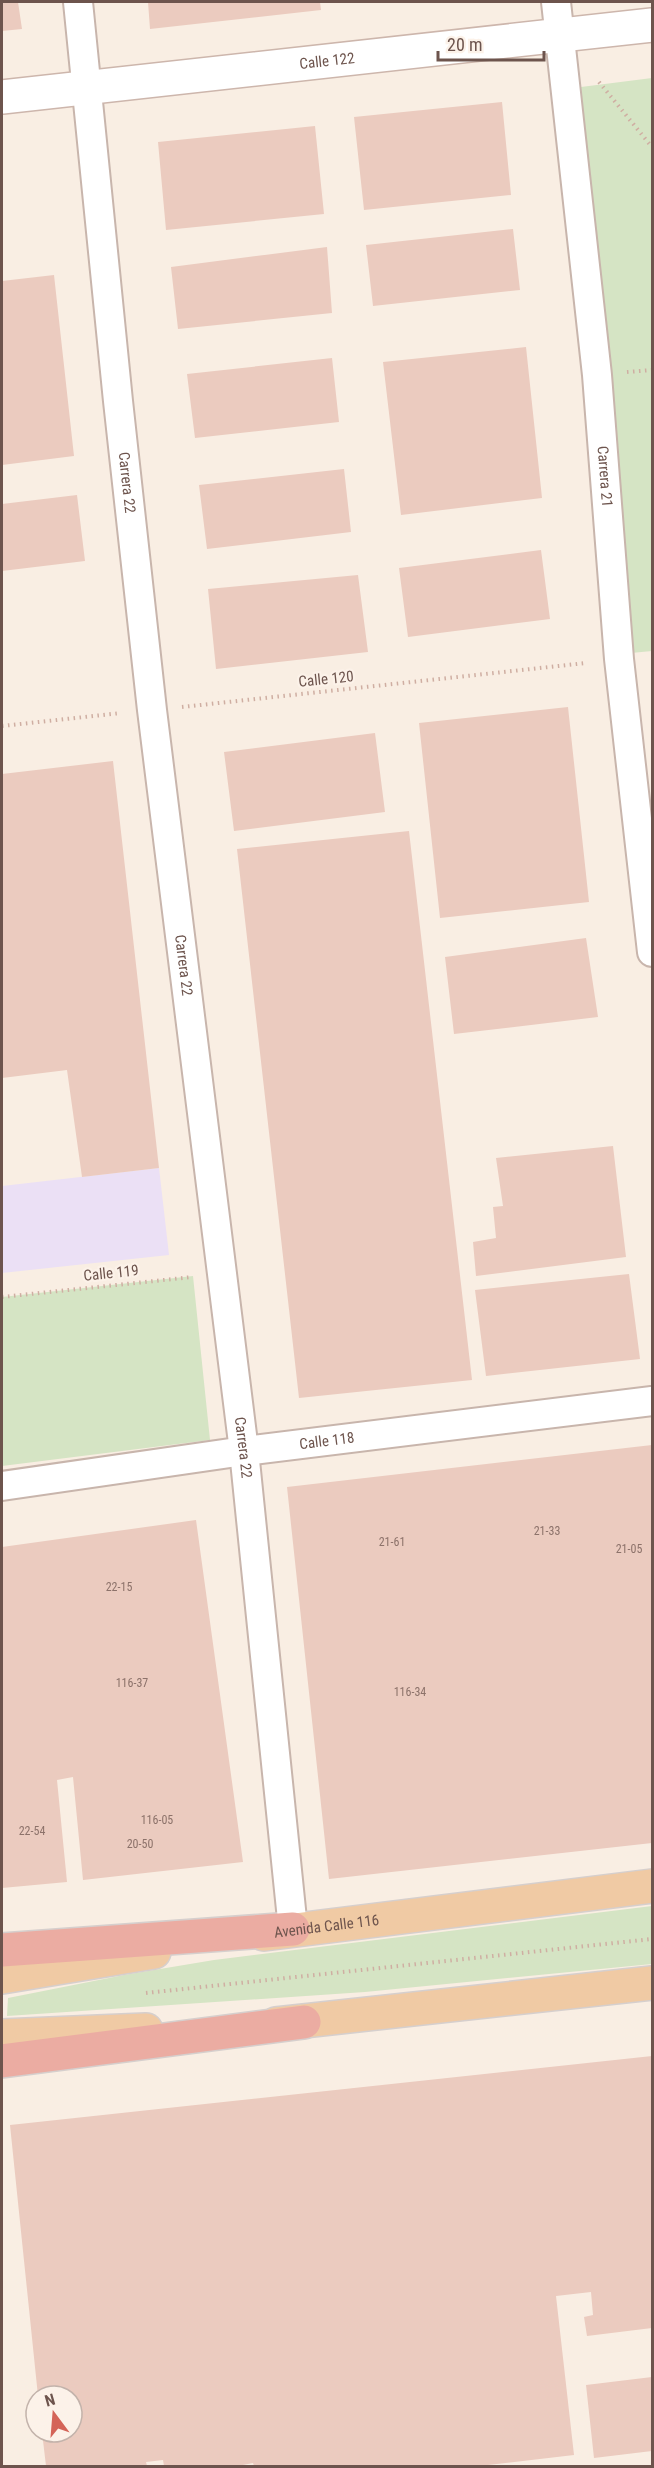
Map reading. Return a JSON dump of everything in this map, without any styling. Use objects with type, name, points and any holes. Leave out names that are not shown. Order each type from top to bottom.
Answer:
[{"type":"highway","points":[[2,1950],[293,1929]]},
{"type":"highway","points":[[2,2061],[304,2022]]},
{"type":"main road","name":"Avenida Calle 116","points":[[2,1977],[293,1929],[652,1886]]},
{"type":"main road","points":[[2,2036],[304,2022],[652,1983]]},
{"type":"street","name":"Carrera 22","points":[[78,2],[119,413],[152,710],[244,1451],[293,1929]]},
{"type":"street","name":"Carrera 21","points":[[556,2],[597,375],[619,659],[652,952]]},
{"type":"street","name":"Calle 122","points":[[2,97],[652,25]]},
{"type":"street","name":"Calle 118","points":[[2,1486],[244,1451],[652,1401]]},
{"type":"path","points":[[593,75],[652,147]]},
{"type":"path","name":"Calle 120","points":[[2,726],[619,659]]},
{"type":"path","name":"Calle 119","points":[[2,1297],[193,1276],[222,1277]]},
{"type":"path","points":[[140,1994],[652,1939]]},
{"type":"shaded area","points":[[159,1168],[169,1255],[2,1273],[2,1186]]},
{"type":"green space","points":[[652,78],[652,651],[631,653],[581,87]]},
{"type":"green space","points":[[193,1276],[210,1440],[2,1466],[2,1297]]},
{"type":"green space","points":[[652,1906],[652,1964],[365,1992],[7,2016],[8,1998],[124,1975],[214,1960]]},
{"type":"building","points":[[2,2],[18,2],[22,29],[2,31]]},
{"type":"building","points":[[148,2],[320,2],[321,10],[150,29]]},
{"type":"building","points":[[502,102],[511,195],[364,210],[354,117]]},
{"type":"building","points":[[315,126],[324,214],[166,230],[158,142]]},
{"type":"building","points":[[513,229],[520,290],[373,306],[366,245]]},
{"type":"building","points":[[327,247],[332,313],[178,329],[171,267]]},
{"type":"building","points":[[54,275],[74,456],[2,465],[2,281]]},
{"type":"building","points":[[526,347],[542,498],[401,515],[383,362]]},
{"type":"building","points":[[332,358],[339,422],[195,438],[187,374]]},
{"type":"building","points":[[344,469],[351,532],[207,549],[199,485]]},
{"type":"building","points":[[77,495],[85,561],[2,571],[2,504]]},
{"type":"building","points":[[541,550],[550,619],[408,637],[399,568]]},
{"type":"building","points":[[358,575],[368,652],[216,669],[208,589]]},
{"type":"building","points":[[568,707],[589,902],[440,918],[419,723]]},
{"type":"building","points":[[375,733],[385,812],[234,831],[224,752]]},
{"type":"building","points":[[113,761],[159,1168],[82,1177],[67,1070],[2,1078],[2,774]]},
{"type":"building","points":[[409,831],[472,1380],[299,1398],[237,849]]},
{"type":"building","points":[[586,938],[598,1017],[454,1034],[445,957]]},
{"type":"building","points":[[613,1146],[626,1257],[476,1276],[473,1242],[496,1238],[493,1207],[503,1206],[496,1158]]},
{"type":"building","points":[[629,1274],[640,1359],[486,1376],[475,1290]]},
{"type":"building","points":[[652,1445],[652,1843],[329,1879],[287,1487]]},
{"type":"building","points":[[196,1520],[243,1862],[83,1880],[73,1777],[57,1780],[67,1882],[2,1888],[2,1547]]},
{"type":"building","points":[[652,2056],[652,2328],[587,2336],[584,2317],[593,2315],[591,2292],[556,2296],[574,2455],[479,2466],[254,2466],[253,2463],[238,2466],[164,2466],[163,2460],[146,2462],[147,2466],[46,2466],[43,2444],[84,2444],[84,2384],[37,2384],[10,2125]]},
{"type":"building","points":[[652,2377],[652,2451],[594,2458],[586,2385]]}]
